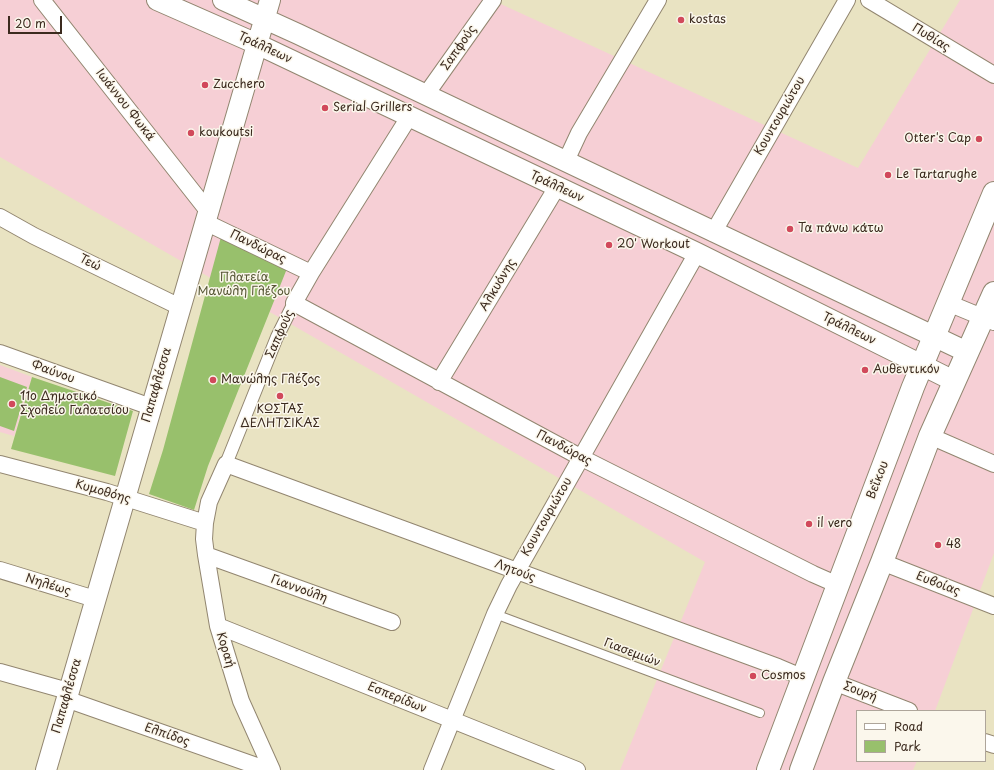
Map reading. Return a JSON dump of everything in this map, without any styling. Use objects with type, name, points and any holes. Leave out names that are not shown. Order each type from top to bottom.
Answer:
[{"type":"main road","name":"Βεΐκου","points":[[768,770],[922,365],[994,193]]},
{"type":"main road","points":[[801,770],[930,436],[967,352],[988,320],[994,293]]},
{"type":"street","name":"Ιωάννου Φωκά","points":[[42,0],[207,216]]},
{"type":"street","name":"Τράλλεων","points":[[158,0],[257,44],[697,254],[954,381]]},
{"type":"street","points":[[223,0],[298,34],[425,96],[566,161],[967,352]]},
{"type":"street","name":"Παπαφλέσσα","points":[[46,770],[270,0]]},
{"type":"street","name":"Σαπφούς","points":[[425,96],[493,0]]},
{"type":"street","points":[[566,161],[579,133],[658,0]]},
{"type":"street","name":"Κουντουριώτου","points":[[714,232],[847,0]]},
{"type":"street","name":"Πυθίας","points":[[869,0],[994,75]]},
{"type":"street","name":"Σαπφούς","points":[[205,523],[209,502],[226,464],[277,337],[294,303],[311,273],[409,117]]},
{"type":"street","name":"Αλκυόνης","points":[[440,382],[557,187]]},
{"type":"street","name":"Πανδώρας","points":[[207,216],[311,273]]},
{"type":"street","name":"Τεώ","points":[[0,217],[34,236],[180,307]]},
{"type":"street","name":"Κουντουριώτου","points":[[432,770],[495,614],[516,571],[582,458],[697,254]]},
{"type":"street","name":"Πανδώρας","points":[[294,303],[582,458],[838,585]]},
{"type":"street","points":[[948,303],[988,320]]},
{"type":"street","name":"Φαύνου","points":[[0,353],[151,408]]},
{"type":"street","points":[[930,436],[994,464]]},
{"type":"street","name":"Κυμοθόης","points":[[0,464],[125,498],[205,523]]},
{"type":"street","name":"Λητούς","points":[[226,464],[778,667],[804,678]]},
{"type":"street","name":"Κοραή","points":[[205,523],[204,539],[206,556],[218,626],[241,701],[272,770]]},
{"type":"street","name":"Γιαννούλη","points":[[206,556],[392,622]]},
{"type":"street","name":"Ευβοίας","points":[[882,562],[994,606]]},
{"type":"street","name":"Νηλέως","points":[[0,570],[95,599]]},
{"type":"street","name":"Εσπερίδων","points":[[218,626],[577,770]]},
{"type":"street","name":"Ελπίδος","points":[[0,672],[67,695],[268,770]]},
{"type":"street","name":"Σουρή","points":[[834,682],[906,710]]},
{"type":"lane","name":"Γιασεμιών","points":[[495,614],[760,713]]},
{"type":"shaded area","points":[[0,0],[492,0],[858,168],[960,0],[994,0],[994,553],[935,710],[856,710],[856,762],[917,762],[913,770],[620,770],[705,562],[0,157]]},
{"type":"shaded area","name":"11ο Δημοτικό Σχολείο Γαλατσίου","points":[[0,365],[32,377],[14,436],[0,432]]},
{"type":"green space","name":"Πλατεία Μανώλη Γλέζου","points":[[221,237],[288,266],[208,466],[194,510],[149,494],[163,450]]},
{"type":"green space","name":"11ο Δημοτικό Σχολείο Γαλατσίου","points":[[0,377],[27,387],[14,431],[0,426]]},
{"type":"green space","points":[[32,377],[133,411],[115,476],[11,449]]},
{"type":"place","name":"kostas","points":[[681,20]]},
{"type":"place","name":"Zucchero","points":[[205,85]]},
{"type":"place","name":"Serial Grillers","points":[[325,108]]},
{"type":"place","name":"koukoutsi","points":[[191,133]]},
{"type":"place","name":"Otter's Cap","points":[[979,139]]},
{"type":"place","name":"Le Tartarughe","points":[[888,175]]},
{"type":"place","name":"Τα πάνω κάτω","points":[[790,229]]},
{"type":"place","name":"20' Workout","points":[[609,245]]},
{"type":"place","name":"Αυθεντικόν","points":[[865,370]]},
{"type":"place","name":"Μανώλης Γλέζος","points":[[213,380]]},
{"type":"place","name":"ΚΩΣΤΑΣ ΔΕΛΗΤΣΙΚΑΣ","points":[[280,396]]},
{"type":"place","name":"11ο Δημοτικό Σχολείο Γαλατσίου","points":[[12,404]]},
{"type":"place","name":"il vero","points":[[809,524]]},
{"type":"place","name":"48","points":[[938,545]]},
{"type":"place","name":"Cosmos","points":[[753,676]]}]
